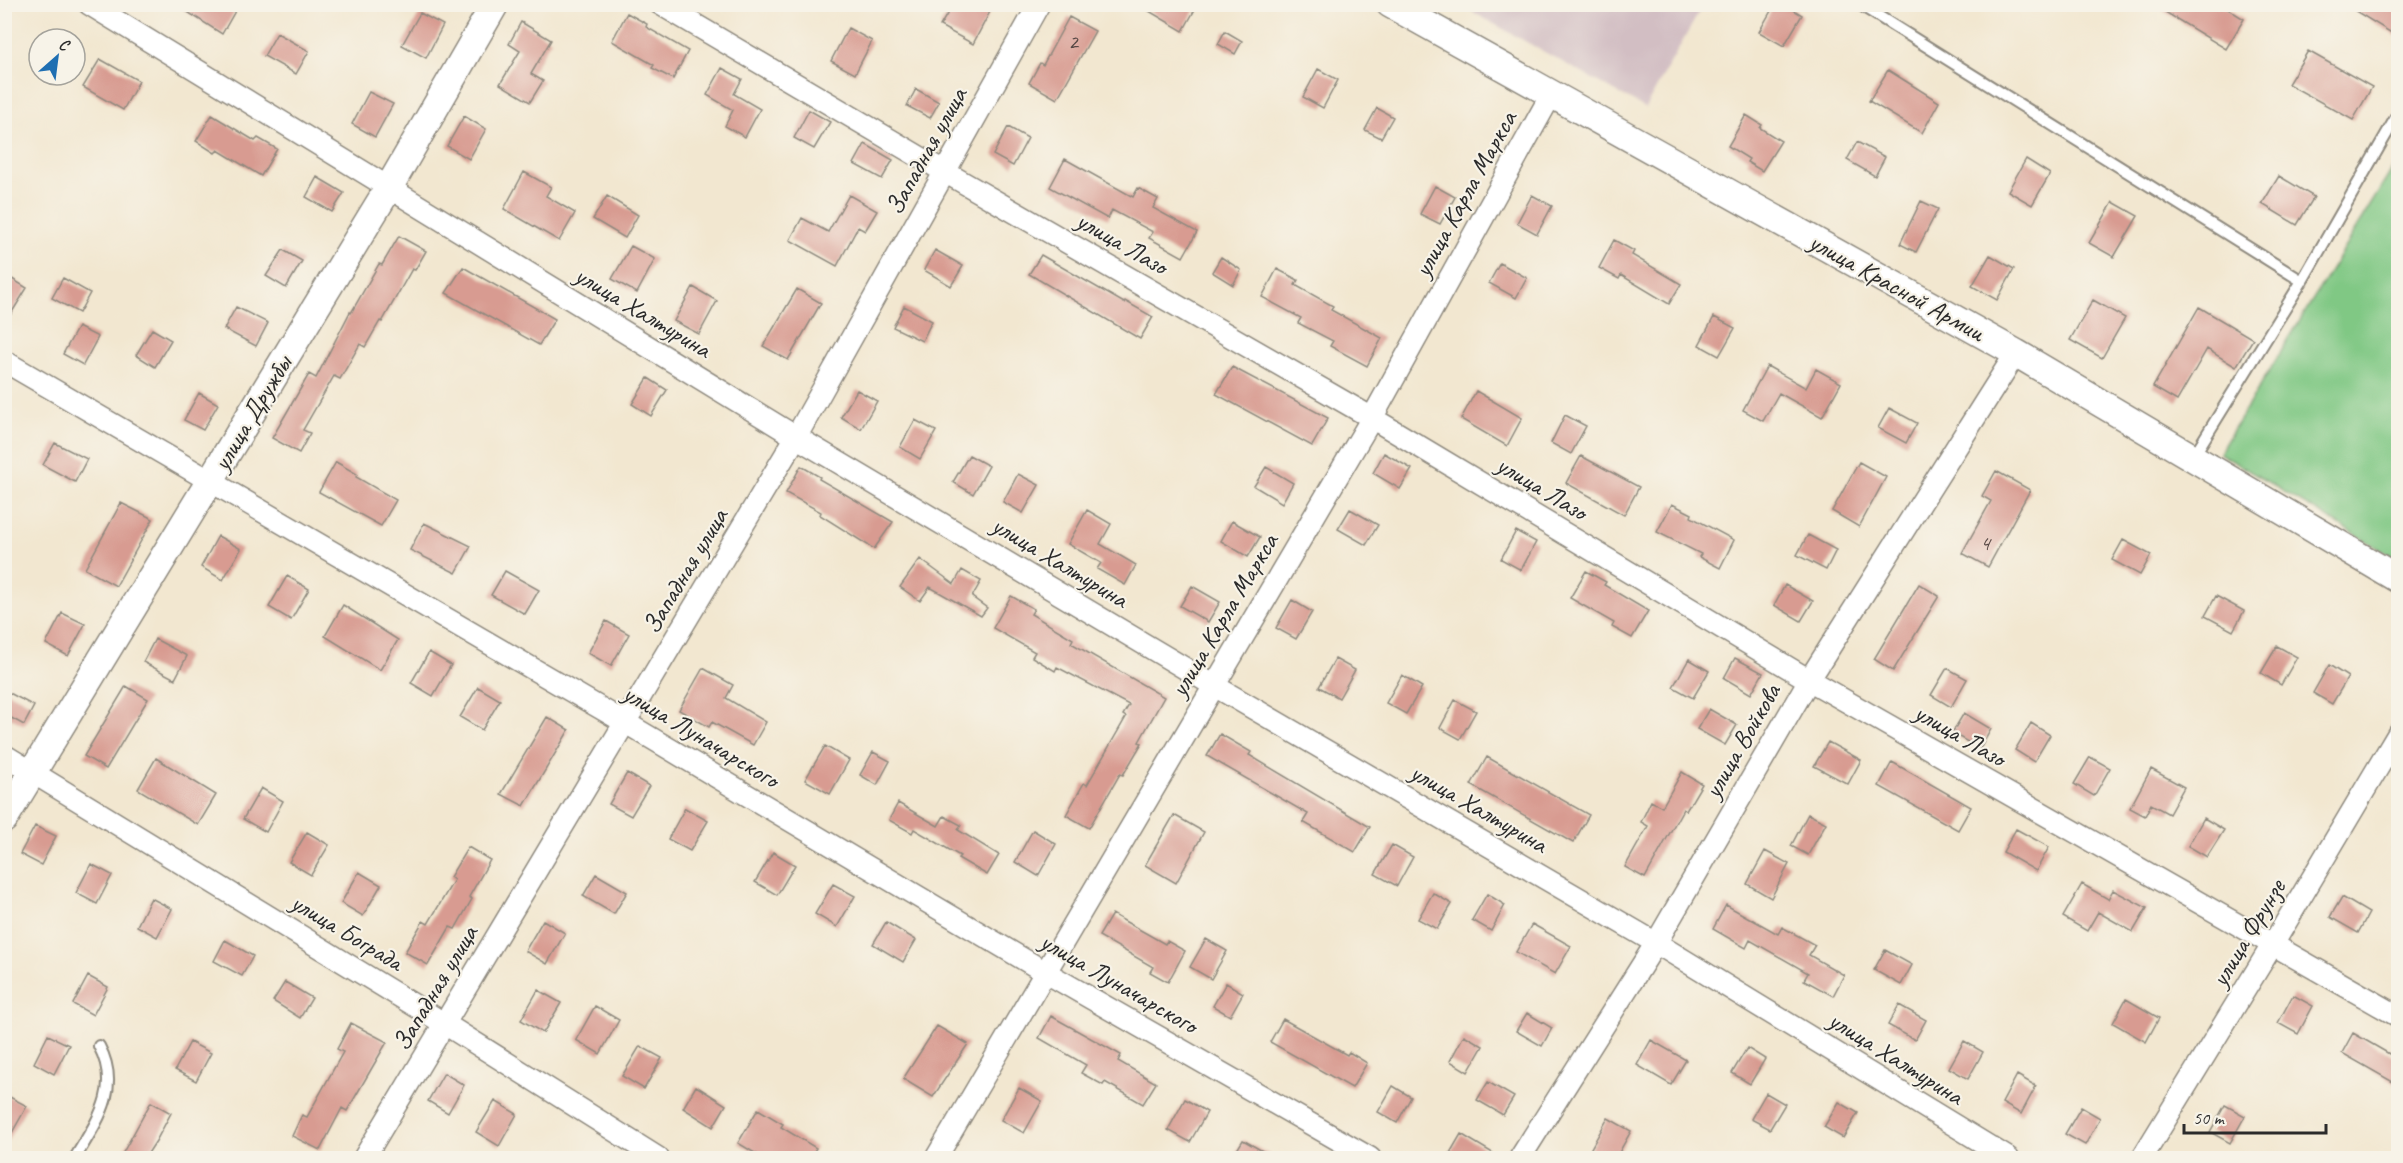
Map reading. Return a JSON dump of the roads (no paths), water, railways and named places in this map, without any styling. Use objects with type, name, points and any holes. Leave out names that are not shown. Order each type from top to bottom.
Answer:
[{"type":"street","name":"улица Халтурина","points":[[89,4],[796,437],[1656,943],[2008,1158]]},
{"type":"street","name":"улица Дружбы","points":[[4,819],[388,189],[495,4]]},
{"type":"street","name":"улица Лазо","points":[[660,4],[945,172],[1372,418],[1809,680],[2398,1016]]},
{"type":"street","name":"Западная улица","points":[[364,1158],[796,437],[1039,4]]},
{"type":"street","name":"улица Красной Армии","points":[[1390,4],[2016,353],[2398,579]]},
{"type":"street","name":"улица Карла Маркса","points":[[936,1158],[1372,418],[1551,95]]},
{"type":"street","name":"улица Войкова","points":[[1520,1158],[1656,943],[1809,680],[2016,353]]},
{"type":"street","name":"улица Луначарского","points":[[4,361],[626,723],[1045,972],[1370,1158]]},
{"type":"street","name":"улица Фрунзе","points":[[2142,1158],[2398,734]]},
{"type":"street","name":"улица Бограда","points":[[4,755],[445,1024],[658,1158]]},
{"type":"lane","points":[[1859,4],[2302,281]]},
{"type":"lane","points":[[2193,458],[2302,281],[2398,114]]},
{"type":"lane","points":[[75,1158],[93,1128],[106,1098],[109,1078],[107,1061],[99,1046]]}]
